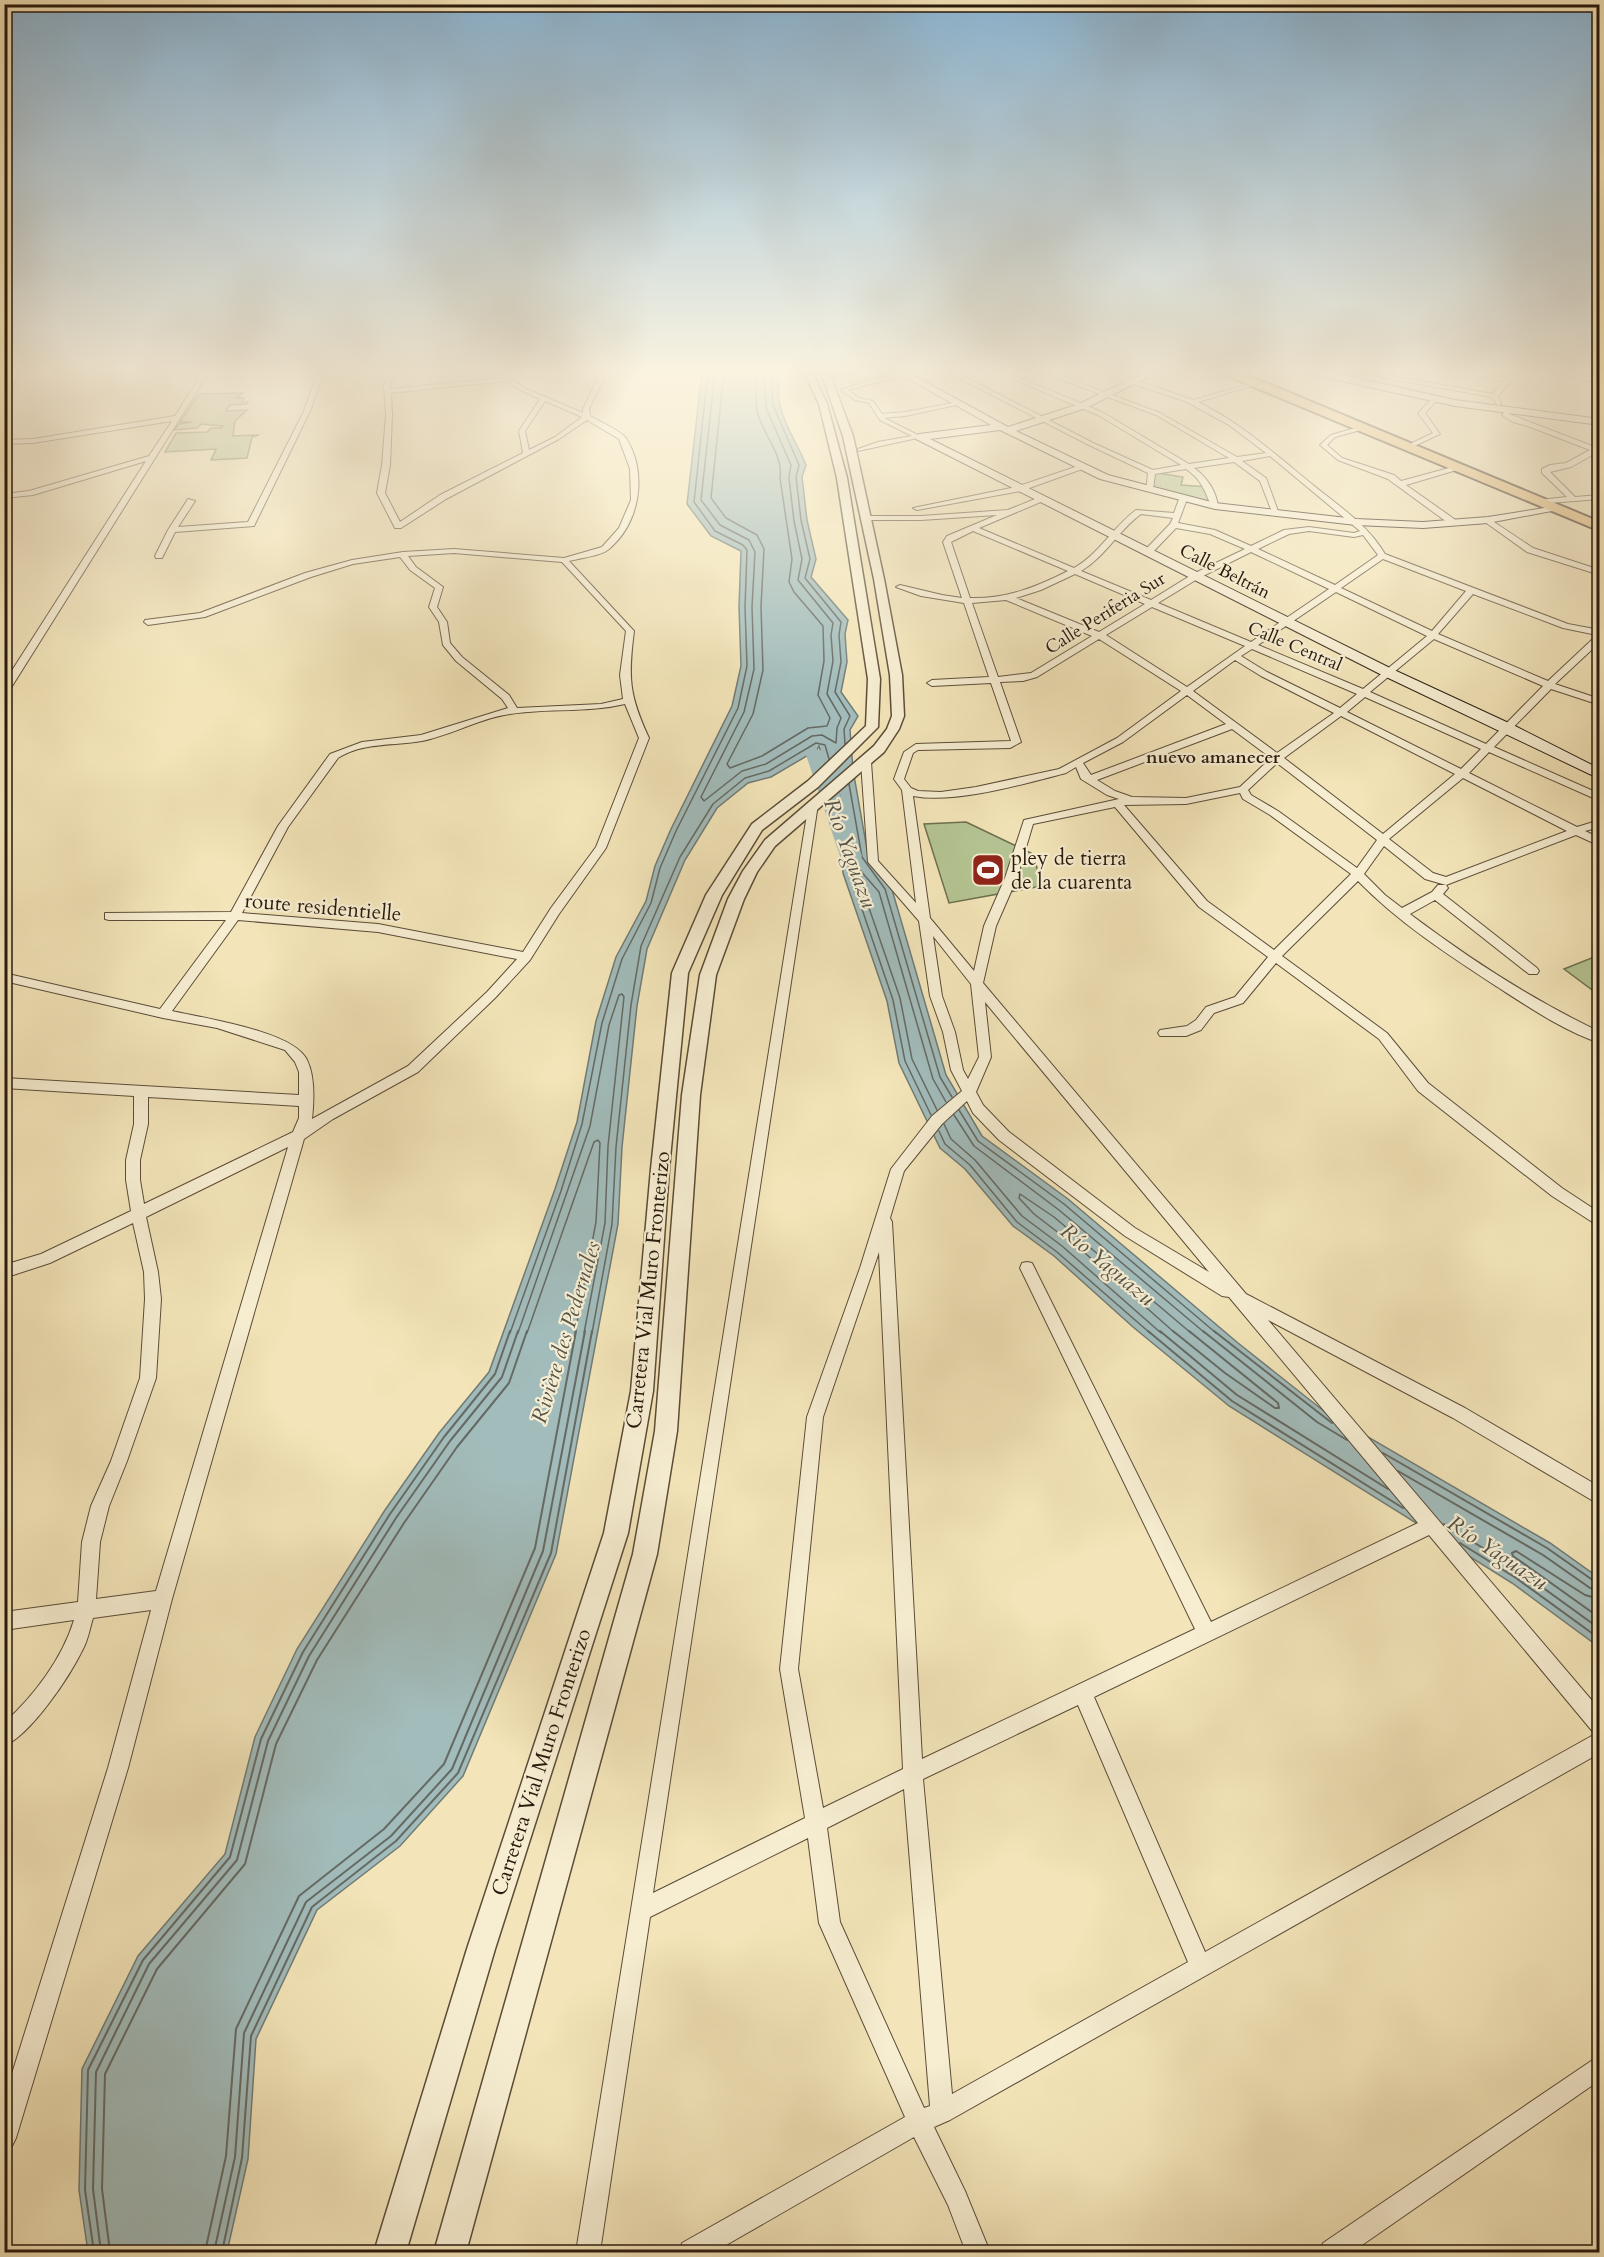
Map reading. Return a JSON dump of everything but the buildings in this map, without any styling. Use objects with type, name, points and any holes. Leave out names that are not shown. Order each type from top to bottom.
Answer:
[{"type":"main road","name":"Calle Beltrán","points":[[996,477],[1387,672],[1508,728],[1599,775]]},
{"type":"main road","points":[[1105,477],[1215,506],[1356,522],[1423,525],[1454,523],[1488,520],[1553,508]]},
{"type":"main road","points":[[1481,477],[1599,527]]},
{"type":"street","points":[[4,496],[30,493],[84,477]]},
{"type":"street","points":[[4,691],[138,477]]},
{"type":"street","points":[[172,530],[251,524],[274,477]]},
{"type":"street","points":[[384,477],[381,493],[398,526],[443,497],[484,477]]},
{"type":"street","points":[[148,622],[202,615],[308,575],[352,562],[403,554],[454,551],[564,560],[604,549],[623,529],[635,500],[634,477]]},
{"type":"street","name":"Carretera Vial Muro Fronterizo","points":[[390,2253],[481,1949],[615,1533],[642,1391],[660,1169],[680,973],[714,895],[757,827],[813,784],[872,727],[874,679],[842,477]]},
{"type":"street","name":"Carretera Vial Muro Fronterizo","points":[[450,2253],[573,1804],[645,1554],[666,1431],[691,1095],[708,975],[736,899],[750,871],[770,843],[813,804],[866,762],[879,749],[893,729],[898,716],[896,675],[857,477]]},
{"type":"street","points":[[917,508],[1018,489],[1053,477]]},
{"type":"street","points":[[1149,489],[1151,477]]},
{"type":"street","points":[[1202,477],[1207,484],[1215,506]]},
{"type":"street","points":[[1259,477],[1263,480],[1276,512]]},
{"type":"street","points":[[1164,1033],[1191,1031],[1203,1022],[1210,1010],[1239,1000],[1276,955],[1358,874],[1382,840],[1462,774],[1486,747],[1598,639],[1382,556],[1375,542],[1356,522],[1300,477]]},
{"type":"street","points":[[1391,477],[1454,523]]},
{"type":"street","points":[[1400,484],[1422,477]]},
{"type":"street","points":[[1551,477],[1572,498]]},
{"type":"street","points":[[1539,502],[1599,497]]},
{"type":"street","points":[[1040,499],[950,538],[947,542],[1016,742],[1010,745],[916,747],[909,752],[899,779],[907,790],[936,996],[949,1032],[957,1070],[978,1109],[1004,1136],[1130,1232],[1224,1289],[1459,1413],[1599,1497]]},
{"type":"street","points":[[1148,552],[1176,520],[1183,499]]},
{"type":"street","points":[[159,556],[172,530],[191,501]]},
{"type":"street","points":[[866,518],[921,518],[1014,512]]},
{"type":"street","points":[[900,587],[928,596],[986,602],[1010,598],[1049,584],[1090,561],[1139,512],[1176,520],[1212,532],[1432,635],[1549,685],[1599,702]]},
{"type":"street","points":[[1488,520],[1530,550],[1599,573]]},
{"type":"street","name":"Calle Central","points":[[975,529],[1364,693],[1599,798]]},
{"type":"street","name":"Calle Periferia Sur","points":[[932,683],[994,680],[1034,675],[1101,636],[1150,602],[1251,549],[1296,530],[1354,535],[1366,532]]},
{"type":"street","points":[[403,554],[404,560],[410,566],[439,587],[433,607],[442,622],[446,643],[459,659],[506,697],[514,710]]},
{"type":"street","points":[[907,790],[916,794],[941,795],[976,790],[1062,771],[1120,740],[1235,656],[1382,556]]},
{"type":"street","points":[[4,1272],[45,1259],[298,1136],[328,1115],[413,1069],[491,996],[526,957],[555,911],[601,848],[644,738],[626,701],[623,677],[630,631],[564,560]]},
{"type":"street","points":[[978,2253],[957,2199],[919,2122],[830,1923],[816,1824],[789,1670],[815,1417],[898,1169],[937,1120],[969,1092],[985,1057],[977,984],[990,926],[1011,878],[1028,822],[1131,800],[1186,801],[1244,789],[1277,758],[1341,712],[1432,635],[1446,622],[1455,605],[1472,590]]},
{"type":"street","points":[[1010,598],[1101,636],[1187,691],[1429,876],[1439,880],[1449,880],[1496,864],[1599,823]]},
{"type":"street","points":[[1235,656],[1264,674],[1599,843]]},
{"type":"street","points":[[110,916],[235,916],[283,826],[334,756],[349,748],[422,738],[514,710],[601,707],[626,701]]},
{"type":"street","points":[[1089,779],[1233,725]]},
{"type":"street","points":[[866,762],[873,862],[937,934],[1062,1088],[1599,1725]]},
{"type":"street","points":[[1077,762],[1089,779]]},
{"type":"street","points":[[1062,771],[1089,779],[1111,793],[1131,800]]},
{"type":"street","points":[[1244,789],[1247,797],[1274,813],[1358,874],[1381,898],[1449,950],[1541,1008],[1599,1038]]},
{"type":"street","points":[[1117,803],[1203,904],[1383,1035],[1423,1087],[1557,1192],[1599,1221]]},
{"type":"street","points":[[588,2253],[813,804]]},
{"type":"street","points":[[1401,914],[1436,895],[1449,880]]},
{"type":"street","points":[[1436,895],[1533,971]]},
{"type":"street","name":"route residentielle","points":[[163,1014],[235,916],[378,928],[526,957]]},
{"type":"street","points":[[4,977],[163,1014],[218,1024],[289,1047],[301,1060],[305,1072],[306,1101],[306,1118],[298,1136],[163,1599],[118,1768],[11,2102],[4,2138]]},
{"type":"street","points":[[4,1083],[306,1101]]},
{"type":"street","points":[[4,1737],[33,1710],[76,1644],[86,1610],[90,1542],[100,1506],[119,1461],[148,1378],[153,1299],[151,1272],[133,1180],[133,1160],[141,1124],[141,1091]]},
{"type":"street","points":[[884,1214],[913,1774],[942,2112]]},
{"type":"street","points":[[1028,1268],[1207,1634]]},
{"type":"street","points":[[640,1911],[913,1774],[1083,1695],[1432,1525]]},
{"type":"street","points":[[4,1621],[163,1599]]},
{"type":"street","points":[[1083,1695],[1201,1967]]},
{"type":"street","points":[[691,2253],[919,2122],[942,2112],[1599,1742]]},
{"type":"street","points":[[1332,2253],[1599,2066]]},
{"type":"green space","points":[[1151,477],[1183,477],[1181,485],[1208,487],[1214,504],[1149,489]]},
{"type":"green space","name":"pley de tierra de la cuarenta","points":[[966,822],[1033,854],[1042,886],[949,903],[924,824]]},
{"type":"green space","points":[[1599,955],[1599,995],[1564,969]]},
{"type":"water","name":"Rivière des Pedernales","points":[[690,477],[802,477],[807,520],[816,559],[811,577],[848,620],[845,634],[847,662],[841,692],[858,716],[850,730],[853,770],[868,855],[891,886],[946,1075],[982,1136],[1068,1199],[1238,1343],[1325,1412],[1550,1543],[1599,1578],[1599,1647],[1512,1583],[1229,1406],[1133,1327],[1054,1256],[1013,1226],[965,1169],[940,1148],[899,1063],[887,1001],[843,873],[838,812],[819,746],[817,750],[771,777],[748,783],[717,808],[685,860],[647,949],[637,1006],[622,1147],[618,1224],[556,1554],[463,1776],[400,1846],[317,1910],[256,2039],[248,2159],[227,2252],[88,2252],[79,2190],[82,2069],[138,1956],[225,1854],[255,1737],[297,1649],[385,1510],[439,1433],[489,1372],[577,1122],[596,1021],[616,957],[646,901],[655,866],[671,829],[732,706],[741,666],[739,607],[741,551],[711,536],[687,504]]},
{"type":"waterway","name":"Río Yaguazu","points":[[816,755],[851,856]]},
{"type":"place","name":"pley de tierra de la cuarenta","points":[[988,870]]},
{"type":"district","name":"nuevo amanecer","points":[[1213,757]]}]
